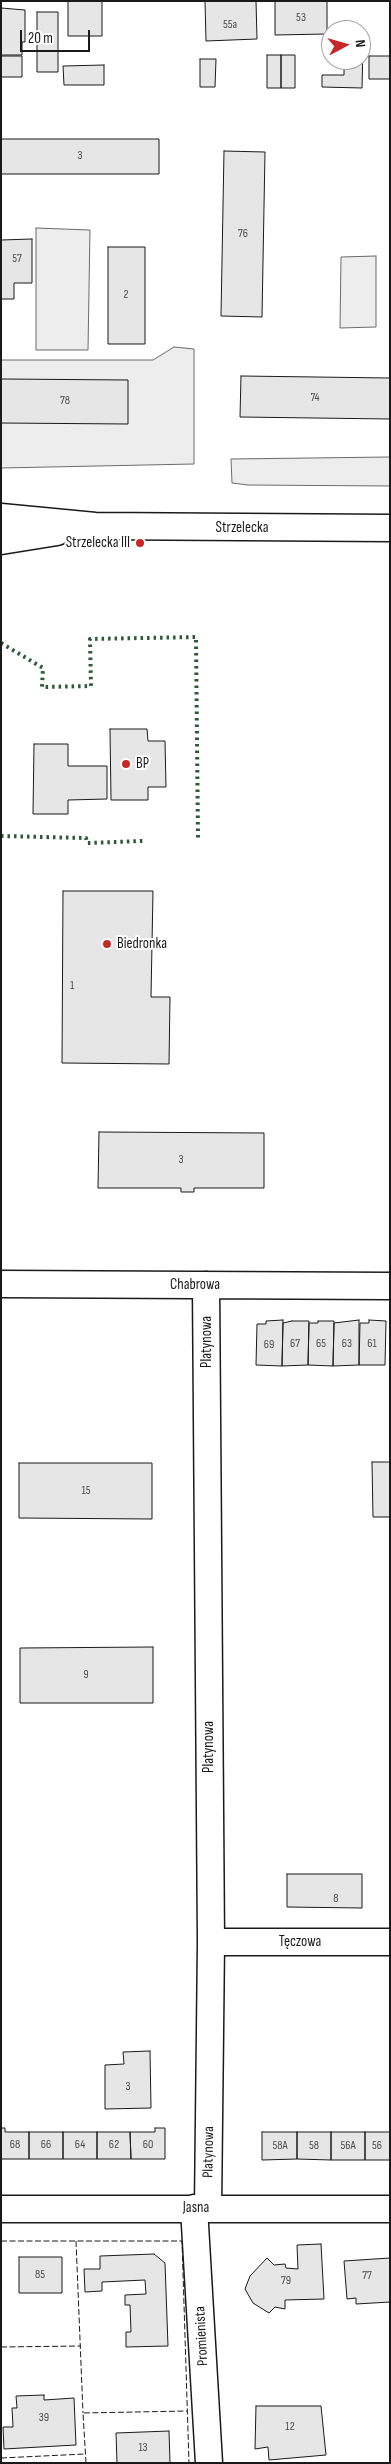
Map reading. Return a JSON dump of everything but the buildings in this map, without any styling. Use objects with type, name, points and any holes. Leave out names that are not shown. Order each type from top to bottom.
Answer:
[{"type":"street","name":"Strzelecka","points":[[1,517],[95,526],[390,528]]},
{"type":"street","name":"Strzelecka","points":[[1,541],[95,526]]},
{"type":"street","name":"Chabrowa","points":[[1,1284],[390,1286]]},
{"type":"street","name":"Platynowa","points":[[201,2208],[211,1942],[206,1285]]},
{"type":"street","name":"Tęczowa","points":[[211,1942],[390,1942]]},
{"type":"street","name":"Promienista","points":[[201,2208],[209,2463]]},
{"type":"street","name":"Jasna","points":[[1,2209],[390,2209]]},
{"type":"shaded area","points":[[36,228],[90,230],[88,350],[36,350]]},
{"type":"shaded area","points":[[376,256],[376,327],[340,328],[341,257]]},
{"type":"shaded area","points":[[174,347],[194,349],[194,464],[1,468],[1,360],[153,360]]},
{"type":"shaded area","points":[[390,457],[390,486],[248,485],[232,483],[231,459]]},
{"type":"hedge","points":[[1,643],[43,668],[42,687],[91,686],[90,639],[196,637],[198,840]]},
{"type":"hedge","points":[[1,836],[86,838],[87,843],[143,841]]},
{"type":"fence","points":[[1,2241],[182,2241],[189,2463]]},
{"type":"fence","points":[[76,2241],[83,2413]]},
{"type":"fence","points":[[1,2347],[81,2346]]},
{"type":"fence","points":[[86,2463],[83,2413],[187,2411]]},
{"type":"fence","points":[[1,2458],[85,2454]]},
{"type":"place","name":"Strzelecka III","points":[[140,543]]},
{"type":"place","name":"BP","points":[[126,764]]},
{"type":"place","name":"Biedronka","points":[[107,944]]}]
